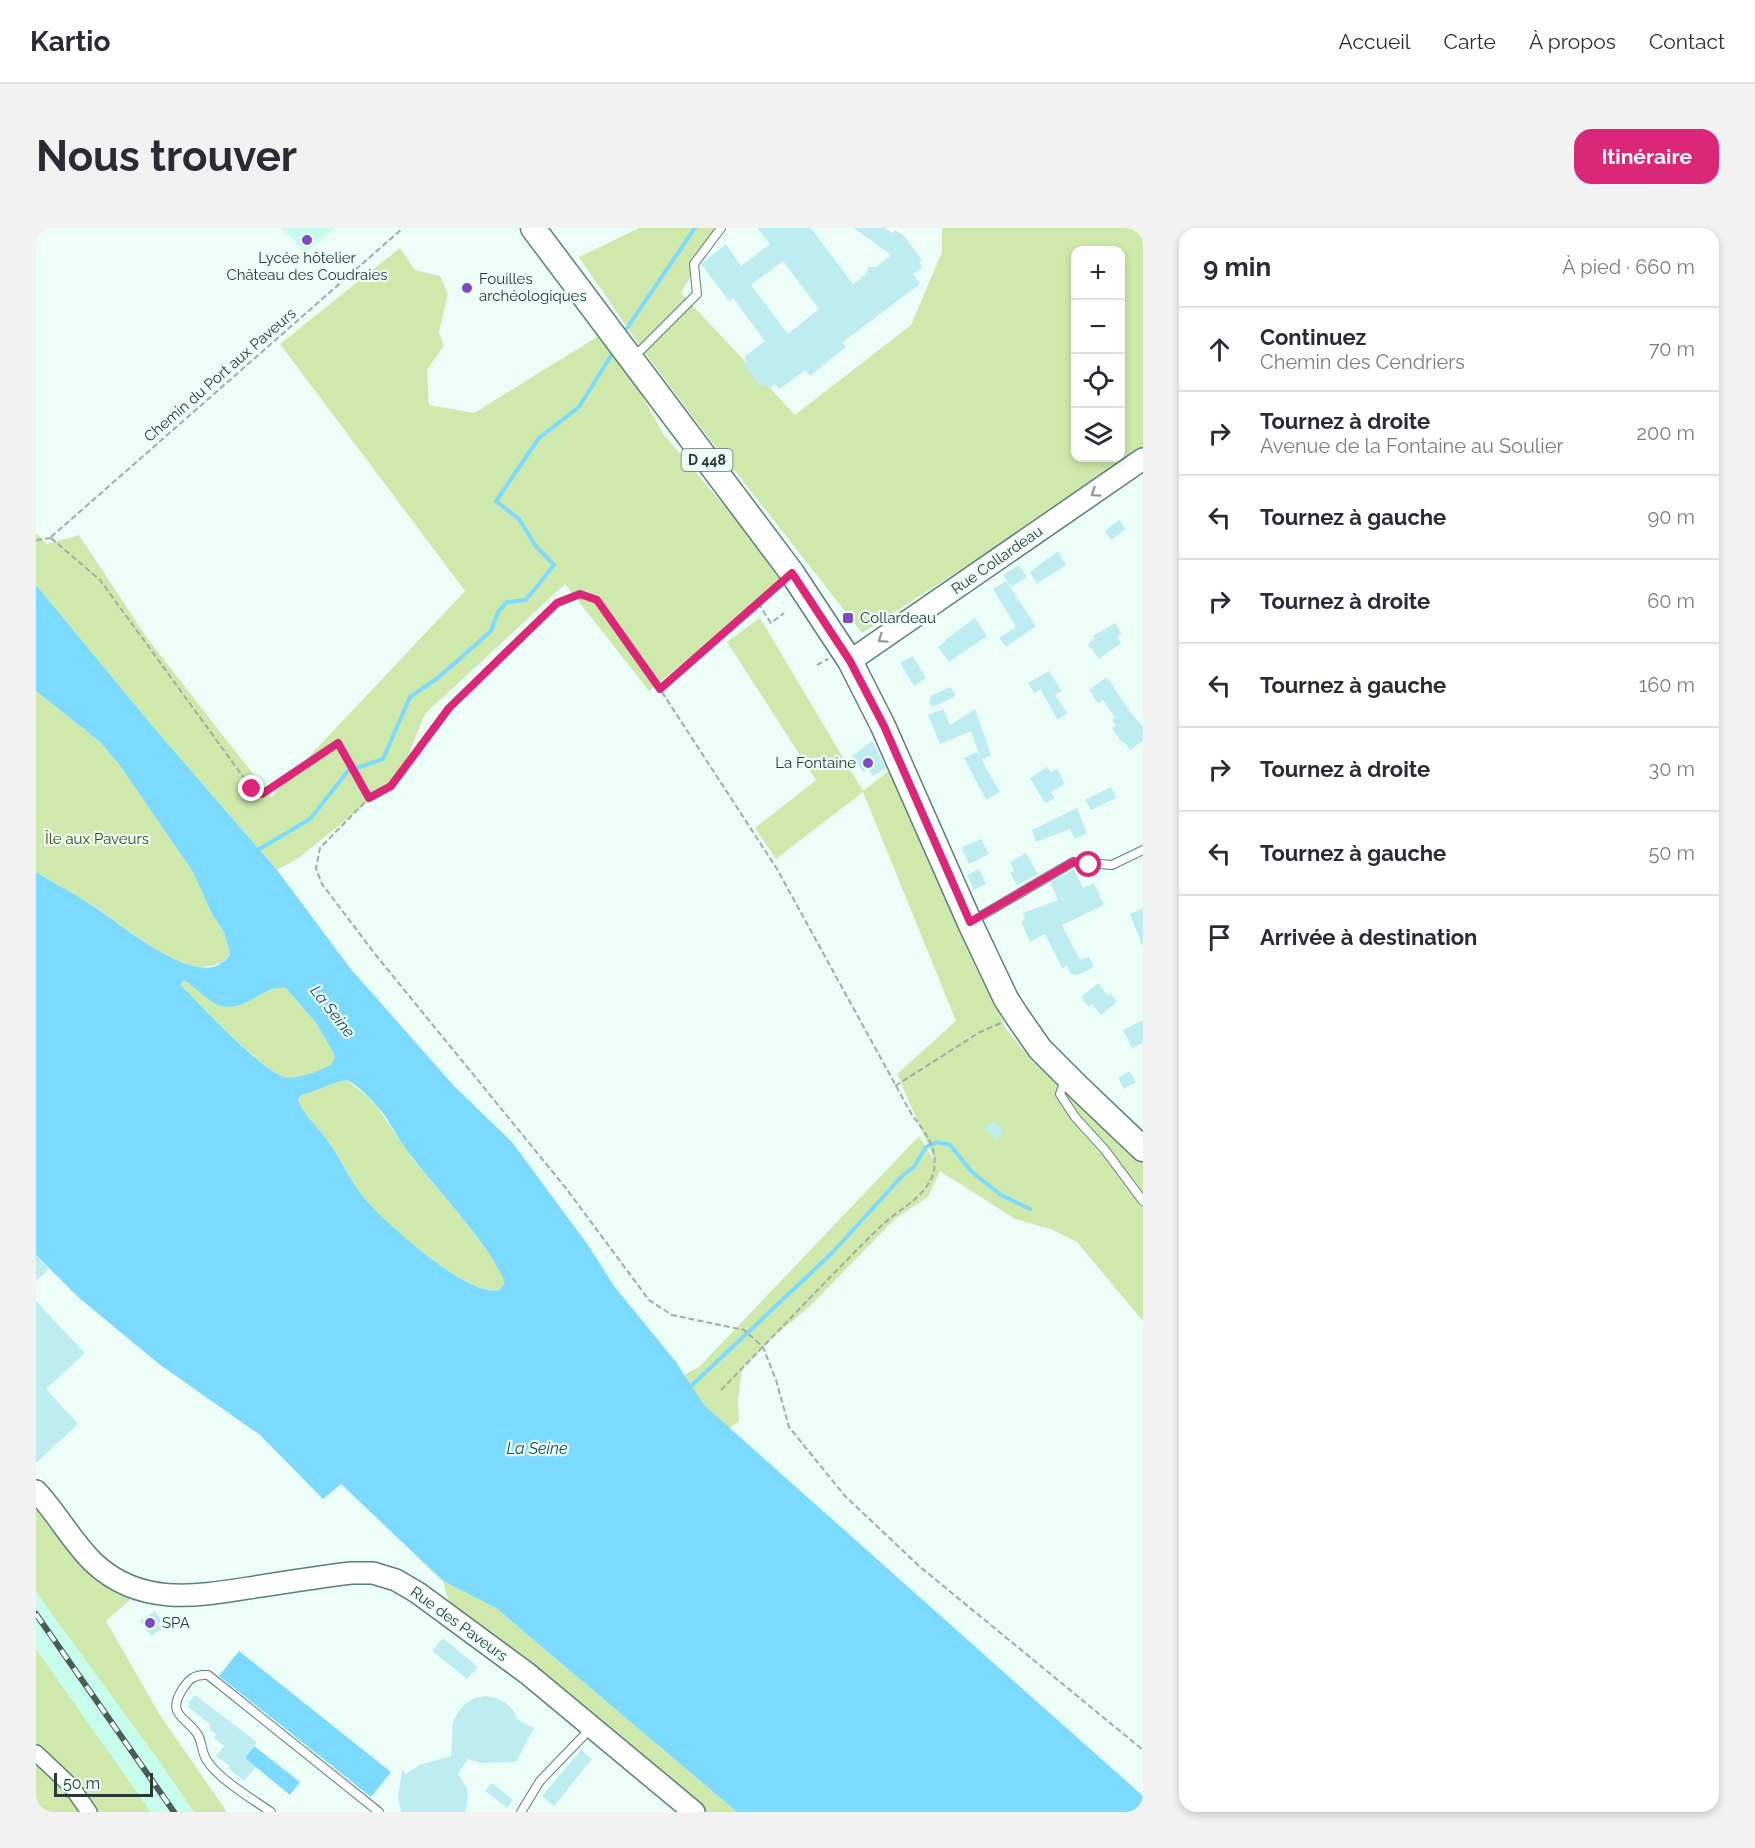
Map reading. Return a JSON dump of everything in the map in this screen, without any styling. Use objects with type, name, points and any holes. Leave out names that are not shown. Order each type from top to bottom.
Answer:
[{"type":"main road","name":"D 448","points":[[533,228],[792,573],[884,726],[970,922],[1006,999],[1017,1016],[1040,1049],[1143,1149]]},
{"type":"street","name":"Rue Collardeau","points":[[842,658],[1143,459]]},
{"type":"street","name":"Rue des Paveurs","points":[[36,1491],[94,1563],[118,1580],[143,1591],[172,1596],[198,1596],[351,1573],[373,1573],[396,1580],[418,1593],[528,1674],[694,1812]]},
{"type":"street","points":[[36,1753],[71,1786],[89,1812]]},
{"type":"lane","points":[[621,345],[642,349],[697,294],[694,264],[722,228]]},
{"type":"lane","points":[[970,922],[1073,862],[1112,865],[1143,850]]},
{"type":"lane","points":[[1067,1077],[1062,1084],[1060,1094],[1075,1117],[1105,1150],[1143,1201]]},
{"type":"lane","points":[[271,1812],[216,1772],[206,1759],[199,1736],[179,1715],[177,1708],[179,1696],[193,1677],[199,1674],[208,1675],[379,1812]]},
{"type":"lane","points":[[521,1812],[540,1781],[592,1727]]},
{"type":"path","name":"Chemin du Port aux Paveurs","points":[[51,538],[403,228]]},
{"type":"path","points":[[36,540],[51,538],[100,580],[252,789],[262,794],[338,743],[369,798]]},
{"type":"path","points":[[660,689],[792,573]]},
{"type":"path","points":[[721,1390],[763,1347],[882,1224],[918,1198],[932,1176],[934,1155],[930,1140],[912,1115],[777,869],[660,689],[597,600],[580,594],[557,603],[449,708],[391,786],[369,798],[320,848],[316,869],[322,884],[375,954],[565,1187],[649,1300],[672,1315],[744,1330],[763,1347],[776,1380],[789,1427],[845,1496],[919,1566],[1143,1750]]},
{"type":"path","points":[[758,603],[771,623],[784,613]]},
{"type":"path","points":[[817,665],[842,658]]},
{"type":"path","points":[[896,1086],[980,1032]]},
{"type":"shaded area","name":"Lycée hôtelier Château des Coudraies","points":[[281,228],[335,228],[306,252]]},
{"type":"shaded area","points":[[36,1592],[194,1812],[151,1812],[36,1649]]},
{"type":"green space","points":[[639,228],[722,228],[681,293],[795,415],[911,325],[942,252],[942,228],[1143,228],[1143,453],[862,633],[642,349],[579,257]]},
{"type":"green space","points":[[400,248],[415,270],[440,276],[448,294],[439,332],[444,346],[427,370],[429,405],[474,413],[600,335],[613,344],[664,435],[786,578],[649,691],[565,584],[425,714],[394,790],[367,803],[297,859],[277,870],[155,729],[36,585],[36,533],[47,544],[79,535],[147,638],[271,797],[465,591],[280,344]]},
{"type":"green space","points":[[760,618],[863,791],[892,768],[1006,1029],[1032,1061],[1143,1162],[1143,1321],[1077,1242],[1053,1230],[1015,1219],[940,1171],[928,1197],[895,1219],[809,1307],[771,1339],[742,1369],[738,1400],[739,1421],[729,1428],[703,1405],[684,1375],[699,1367],[919,1136],[937,1165],[897,1074],[956,1021],[863,792],[776,859],[755,828],[816,780],[727,642]]},
{"type":"green space","name":"Île aux Paveurs","points":[[36,691],[99,741],[119,764],[193,872],[212,914],[224,932],[230,954],[222,963],[199,967],[183,964],[164,956],[97,908],[36,872]]},
{"type":"green space","points":[[181,981],[187,982],[218,1005],[231,1007],[247,1002],[269,990],[286,988],[316,1023],[333,1052],[335,1057],[331,1065],[297,1077],[286,1077],[276,1072],[232,1036],[181,985]]},
{"type":"green space","points":[[347,1080],[378,1108],[411,1157],[464,1220],[494,1261],[500,1270],[504,1284],[499,1290],[485,1289],[448,1271],[408,1240],[365,1199],[333,1148],[307,1116],[298,1100],[301,1095]]},
{"type":"green space","points":[[36,1508],[81,1565],[99,1581],[133,1597],[106,1621],[160,1715],[227,1812],[194,1812],[36,1592]]},
{"type":"green space","points":[[443,1581],[496,1608],[737,1812],[699,1812],[449,1604]]},
{"type":"green space","points":[[36,1649],[151,1812],[36,1812]]},
{"type":"water","name":"La Seine","points":[[36,585],[155,729],[277,870],[350,968],[454,1086],[512,1142],[588,1245],[614,1286],[676,1362],[704,1405],[1143,1796],[1143,1812],[737,1812],[496,1608],[443,1581],[341,1484],[323,1499],[260,1435],[159,1364],[78,1297],[36,1255],[36,872],[91,905],[164,954],[184,963],[202,968],[218,965],[230,954],[224,932],[212,914],[193,872],[119,764],[99,741],[36,691]],"holes":[[[182,981],[187,982],[218,1005],[231,1007],[247,1002],[269,990],[286,988],[316,1023],[333,1052],[335,1057],[331,1065],[297,1077],[286,1077],[276,1073],[232,1037],[181,985]],[[347,1080],[362,1090],[380,1110],[407,1151],[479,1239],[500,1272],[504,1284],[499,1290],[485,1289],[448,1271],[408,1240],[365,1199],[333,1148],[307,1116],[298,1100],[301,1095]]]},
{"type":"water","points":[[239,1651],[391,1772],[371,1797],[219,1676]]},
{"type":"water","points":[[254,1746],[300,1782],[290,1795],[245,1758]]},
{"type":"building","points":[[757,228],[811,228],[853,284],[866,274],[868,267],[876,267],[891,255],[854,228],[885,228],[892,233],[895,230],[904,236],[922,260],[919,262],[923,267],[913,274],[920,284],[843,342],[846,347],[810,376],[806,370],[779,389],[775,384],[769,389],[765,384],[761,387],[743,364],[747,360],[744,357],[765,341],[733,298],[729,301],[701,264],[726,244],[741,266],[770,244]],"holes":[[[783,261],[819,309],[788,334],[751,285]]]},
{"type":"building","points":[[1119,520],[1126,529],[1111,540],[1105,531]]},
{"type":"building","points":[[1058,551],[1066,565],[1037,584],[1030,572]]},
{"type":"building","points":[[1019,565],[1027,577],[1011,587],[1003,575]]},
{"type":"building","points":[[1006,581],[1036,626],[1006,647],[999,638],[1016,627],[993,589]]},
{"type":"building","points":[[975,618],[987,636],[949,662],[938,647]]},
{"type":"building","points":[[1115,623],[1122,634],[1117,637],[1121,643],[1099,659],[1088,644],[1095,639],[1093,636]]},
{"type":"building","points":[[913,656],[926,678],[914,686],[900,663]]},
{"type":"building","points":[[1049,671],[1062,691],[1055,695],[1067,713],[1058,720],[1040,689],[1034,693],[1028,683]]},
{"type":"building","points":[[1107,677],[1143,727],[1143,741],[1130,750],[1112,728],[1116,726],[1112,720],[1115,718],[1103,700],[1098,703],[1089,690]]},
{"type":"building","points":[[950,687],[956,696],[932,707],[929,701],[931,696]]},
{"type":"building","points":[[943,709],[950,725],[975,709],[991,755],[981,760],[971,731],[940,744],[928,715]]},
{"type":"building","name":"La Fontaine","points":[[872,741],[886,768],[873,776],[868,769],[863,772],[852,756]]},
{"type":"building","points":[[977,752],[1000,792],[986,800],[964,758]]},
{"type":"building","points":[[1047,767],[1051,772],[1057,769],[1065,784],[1051,792],[1055,798],[1045,803],[1030,778]]},
{"type":"building","points":[[1111,787],[1116,798],[1091,810],[1085,800]]},
{"type":"building","points":[[1077,808],[1087,833],[1075,839],[1070,829],[1036,842],[1032,830]]},
{"type":"building","points":[[981,839],[989,854],[969,864],[961,848]]},
{"type":"building","points":[[1026,853],[1038,874],[1017,885],[1010,873],[1014,871],[1010,862]]},
{"type":"building","points":[[979,869],[986,884],[974,890],[967,875]]},
{"type":"building","points":[[1074,869],[1083,888],[1094,883],[1104,905],[1062,925],[1080,960],[1089,957],[1094,967],[1076,976],[1071,975],[1067,966],[1062,968],[1045,934],[1030,942],[1021,921],[1025,919],[1023,913],[1058,900],[1050,882]]},
{"type":"building","points":[[1143,908],[1143,945],[1142,945],[1130,914]]},
{"type":"building","points":[[1098,983],[1108,996],[1111,994],[1117,1002],[1101,1015],[1092,1004],[1088,1006],[1081,997]]},
{"type":"building","points":[[1143,1020],[1143,1043],[1132,1048],[1123,1030]]},
{"type":"building","points":[[1130,1071],[1136,1082],[1124,1089],[1118,1078]]},
{"type":"building","points":[[994,1121],[1004,1133],[996,1140],[985,1128]]},
{"type":"building","points":[[36,1256],[49,1269],[36,1281]]},
{"type":"building","points":[[36,1301],[85,1353],[46,1389],[78,1424],[36,1463]]},
{"type":"building","name":"SPA","points":[[155,1611],[162,1621],[158,1624],[161,1629],[151,1636],[140,1621]]},
{"type":"building","points":[[443,1638],[478,1667],[467,1679],[432,1651]]},
{"type":"building","points":[[195,1695],[257,1742],[245,1758],[256,1767],[244,1781],[228,1768],[230,1766],[216,1756],[224,1746],[214,1738],[216,1734],[210,1730],[210,1724],[188,1707],[190,1704],[188,1703]]},
{"type":"building","points":[[485,1696],[506,1703],[514,1711],[517,1719],[534,1728],[516,1762],[481,1763],[468,1759],[458,1773],[467,1788],[468,1798],[465,1812],[401,1812],[398,1797],[402,1770],[406,1774],[419,1765],[451,1756],[453,1722],[458,1712],[475,1698]]},
{"type":"building","points":[[581,1750],[592,1759],[554,1806],[542,1796]]},
{"type":"building","points":[[492,1783],[513,1800],[507,1808],[485,1791]]},
{"type":"waterway","points":[[627,328],[695,228]]},
{"type":"waterway","points":[[256,851],[310,819],[348,771],[383,759],[410,697],[439,677],[491,631],[498,612],[507,602],[526,600],[554,565],[535,545],[519,519],[496,501],[539,438],[579,407],[612,354]]},
{"type":"waterway","points":[[687,1388],[831,1254],[903,1175],[914,1167],[926,1147],[937,1142],[950,1145],[972,1172],[1001,1195],[1030,1209]]},
{"type":"railway","points":[[36,1614],[174,1812]]},
{"type":"place","name":"Lycée hôtelier Château des Coudraies","points":[[307,240]]},
{"type":"place","name":"Fouilles archéologiques","points":[[467,288]]},
{"type":"place","name":"Collardeau","points":[[848,618]]},
{"type":"place","name":"La Fontaine","points":[[868,763]]},
{"type":"place","name":"SPA","points":[[150,1623]]},
{"type":"route","points":[[252,789],[262,794],[338,743],[369,798],[391,786],[449,708],[557,603],[580,594],[597,600],[660,689],[792,573],[850,661],[884,726],[970,922],[1073,862],[1089,865]]}]
